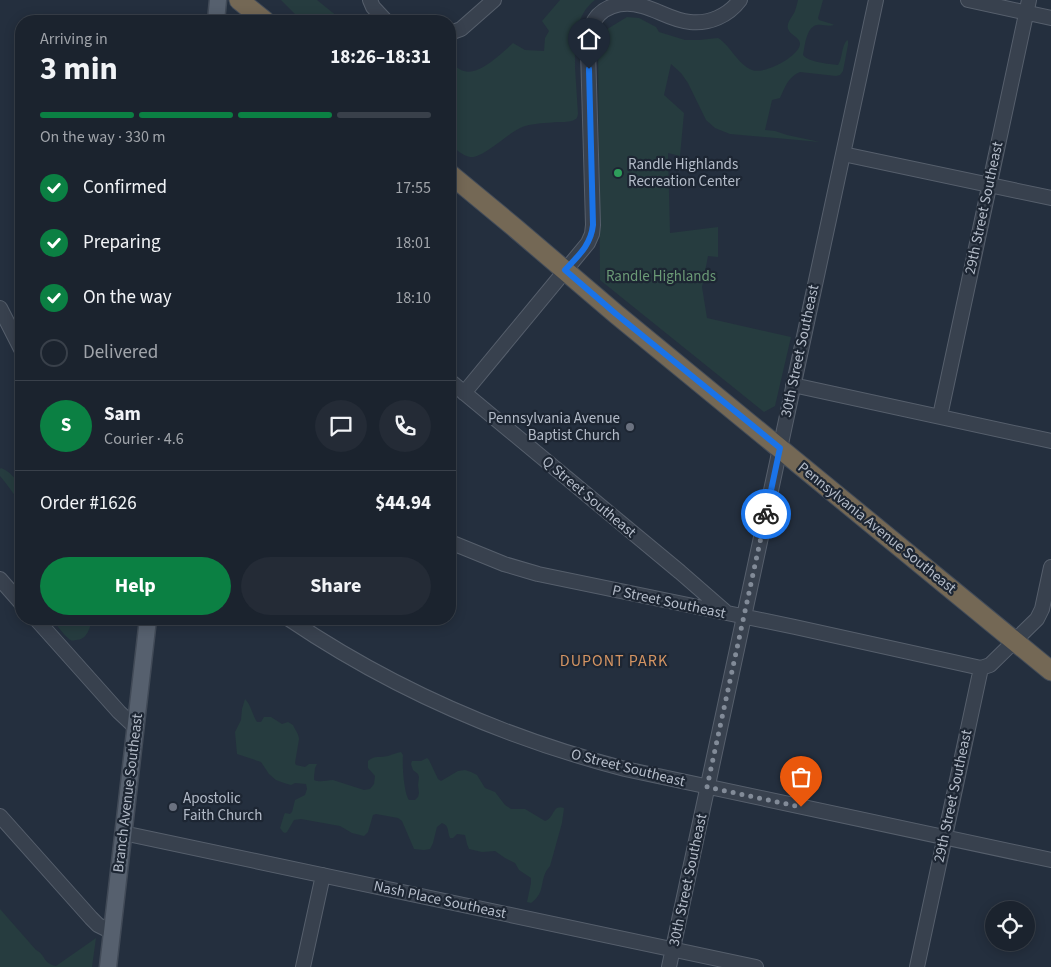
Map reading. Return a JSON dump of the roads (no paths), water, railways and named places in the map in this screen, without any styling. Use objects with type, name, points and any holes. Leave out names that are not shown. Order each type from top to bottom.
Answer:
[{"type":"highway","points":[[239,0],[257,15]]},
{"type":"highway","name":"Pennsylvania Avenue Southeast","points":[[456,179],[616,314],[780,448],[1021,636],[1051,671]]},
{"type":"main road","points":[[217,15],[218,0]]},
{"type":"main road","name":"Branch Avenue Southeast","points":[[108,967],[147,625]]},
{"type":"street","points":[[370,0],[381,15]]},
{"type":"street","points":[[456,31],[461,29],[494,0]]},
{"type":"street","points":[[464,393],[588,243],[592,234],[588,50],[590,32],[595,20],[604,10],[611,6],[631,4],[646,7],[678,20],[703,22],[723,15],[740,0]]},
{"type":"street","name":"30th Street Southeast","points":[[669,967],[876,0]]},
{"type":"street","points":[[968,0],[1028,6],[1051,18]]},
{"type":"street","name":"29th Street Southeast","points":[[940,416],[1028,6]]},
{"type":"street","points":[[843,154],[1051,198]]},
{"type":"street","points":[[0,308],[15,337]]},
{"type":"street","points":[[793,385],[1051,440]]},
{"type":"street","name":"Q Street Southeast","points":[[456,386],[728,614]]},
{"type":"street","name":"P Street Southeast","points":[[456,544],[504,564],[538,574],[981,668]]},
{"type":"street","points":[[981,668],[990,665],[1038,619],[1042,610],[1051,567]]},
{"type":"street","points":[[0,579],[15,596]]},
{"type":"street","points":[[41,625],[135,727]]},
{"type":"street","name":"O Street Southeast","points":[[298,625],[338,650],[428,698],[498,728],[587,759],[707,787],[1051,860]]},
{"type":"street","name":"29th Street Southeast","points":[[917,967],[981,668]]},
{"type":"street","points":[[0,816],[91,918],[98,925],[112,932]]},
{"type":"street","name":"Nash Place Southeast","points":[[123,833],[756,967]]},
{"type":"street","points":[[303,967],[323,875]]},
{"type":"place","name":"Randle Highlands Recreation Center","points":[[618,173]]},
{"type":"place","name":"Pennsylvania Avenue Baptist Church","points":[[630,427]]},
{"type":"place","name":"Apostolic Faith Church","points":[[173,807]]},
{"type":"district","name":"DUPONT PARK","points":[[614,661]]},
{"type":"park label","name":"Randle Highlands","points":[[661,276]]}]
